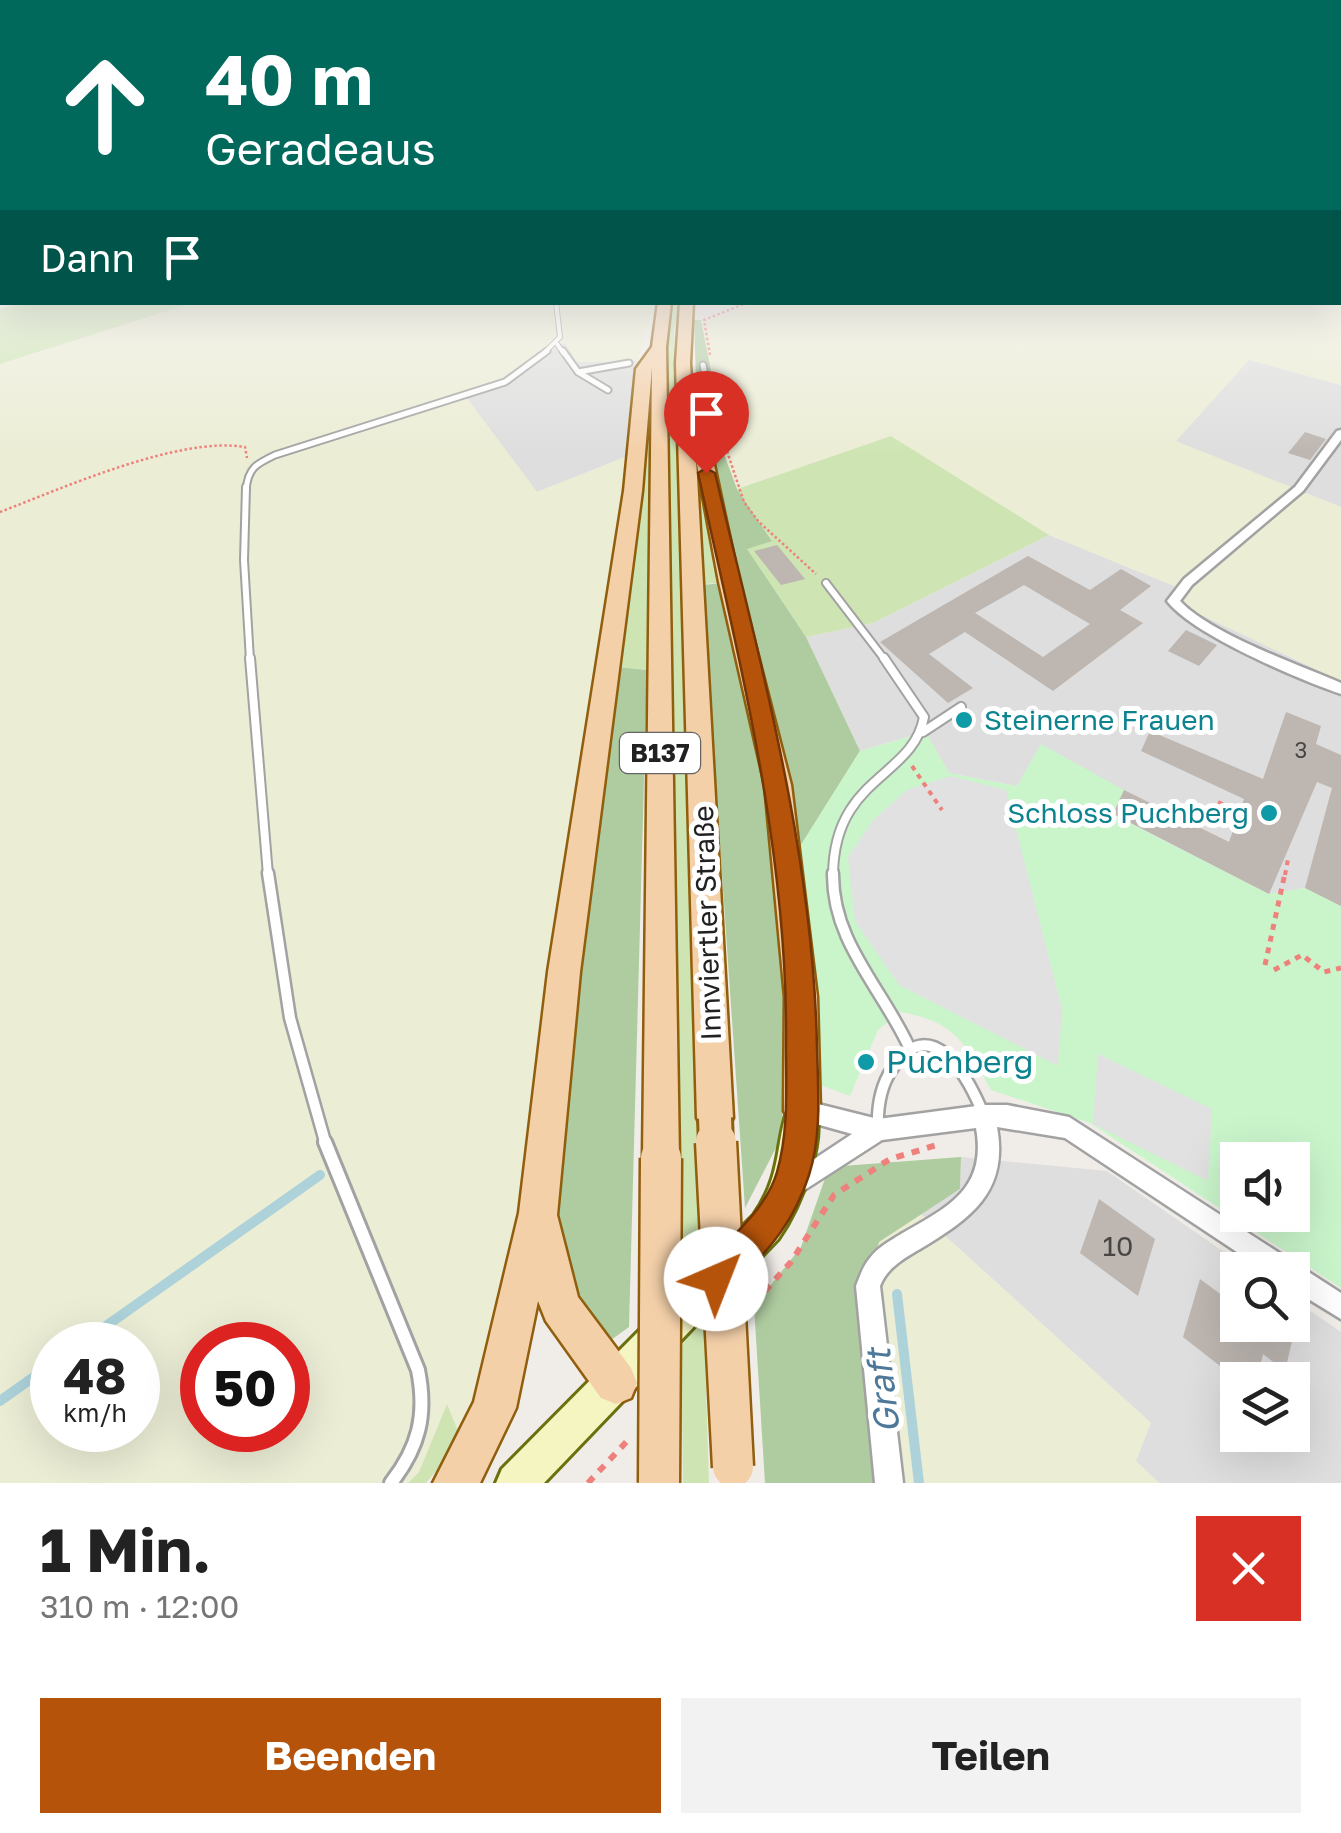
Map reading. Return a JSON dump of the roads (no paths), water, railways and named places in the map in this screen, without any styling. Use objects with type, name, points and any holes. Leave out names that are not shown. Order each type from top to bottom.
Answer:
[{"type":"main road","name":"Innviertler Straße","points":[[660,1483],[658,347],[663,314]]},
{"type":"main road","name":"Innviertler Straße","points":[[685,314],[683,324],[698,406],[715,1118],[734,1475]]},
{"type":"main road","points":[[456,1483],[494,1408],[538,1213],[564,972],[633,491],[643,369],[658,347]]},
{"type":"main road","points":[[516,1483],[766,1228],[788,1189],[798,1150],[802,1111],[801,997],[778,786],[729,582],[697,424],[698,406]]},
{"type":"main road","points":[[538,1213],[560,1308],[616,1383]]},
{"type":"street","points":[[1341,433],[1300,489],[1188,582],[1173,601],[1178,610],[1193,619],[1341,689]]},
{"type":"street","points":[[802,1111],[878,1130],[1007,1116],[1069,1128],[1258,1252]]},
{"type":"street","points":[[889,1483],[868,1286],[887,1256],[976,1198],[984,1179],[988,1142],[973,1117]]},
{"type":"street","points":[[788,1189],[878,1130]]},
{"type":"street","points":[[1310,1286],[1341,1306]]},
{"type":"lane","points":[[391,1483],[406,1466],[426,1412],[419,1364],[346,1195],[300,1063],[270,908],[246,608],[245,490],[254,465],[506,382],[557,344],[557,314]]},
{"type":"lane","points":[[557,344],[578,372],[608,390]]},
{"type":"lane","points":[[578,372],[629,363]]},
{"type":"lane","points":[[698,406],[703,364]]},
{"type":"lane","points":[[826,582],[919,706],[924,717],[922,734]]},
{"type":"lane","points":[[908,1047],[889,1004],[857,962],[844,936],[832,872],[839,826],[855,799],[922,734],[961,707]]},
{"type":"lane","points":[[878,1130],[879,1095],[898,1055],[908,1047],[940,1048],[952,1057],[974,1088],[973,1117]]},
{"type":"waterway","points":[[112,1322],[320,1175]]},
{"type":"waterway","name":"Graft","points":[[897,1294],[919,1483]]},
{"type":"waterway","points":[[0,1401],[30,1380]]},
{"type":"place","name":"Steinerne Frauen","points":[[964,720]]},
{"type":"place","name":"Schloss Puchberg","points":[[1269,813]]},
{"type":"place","name":"Puchberg","points":[[866,1062]]}]
